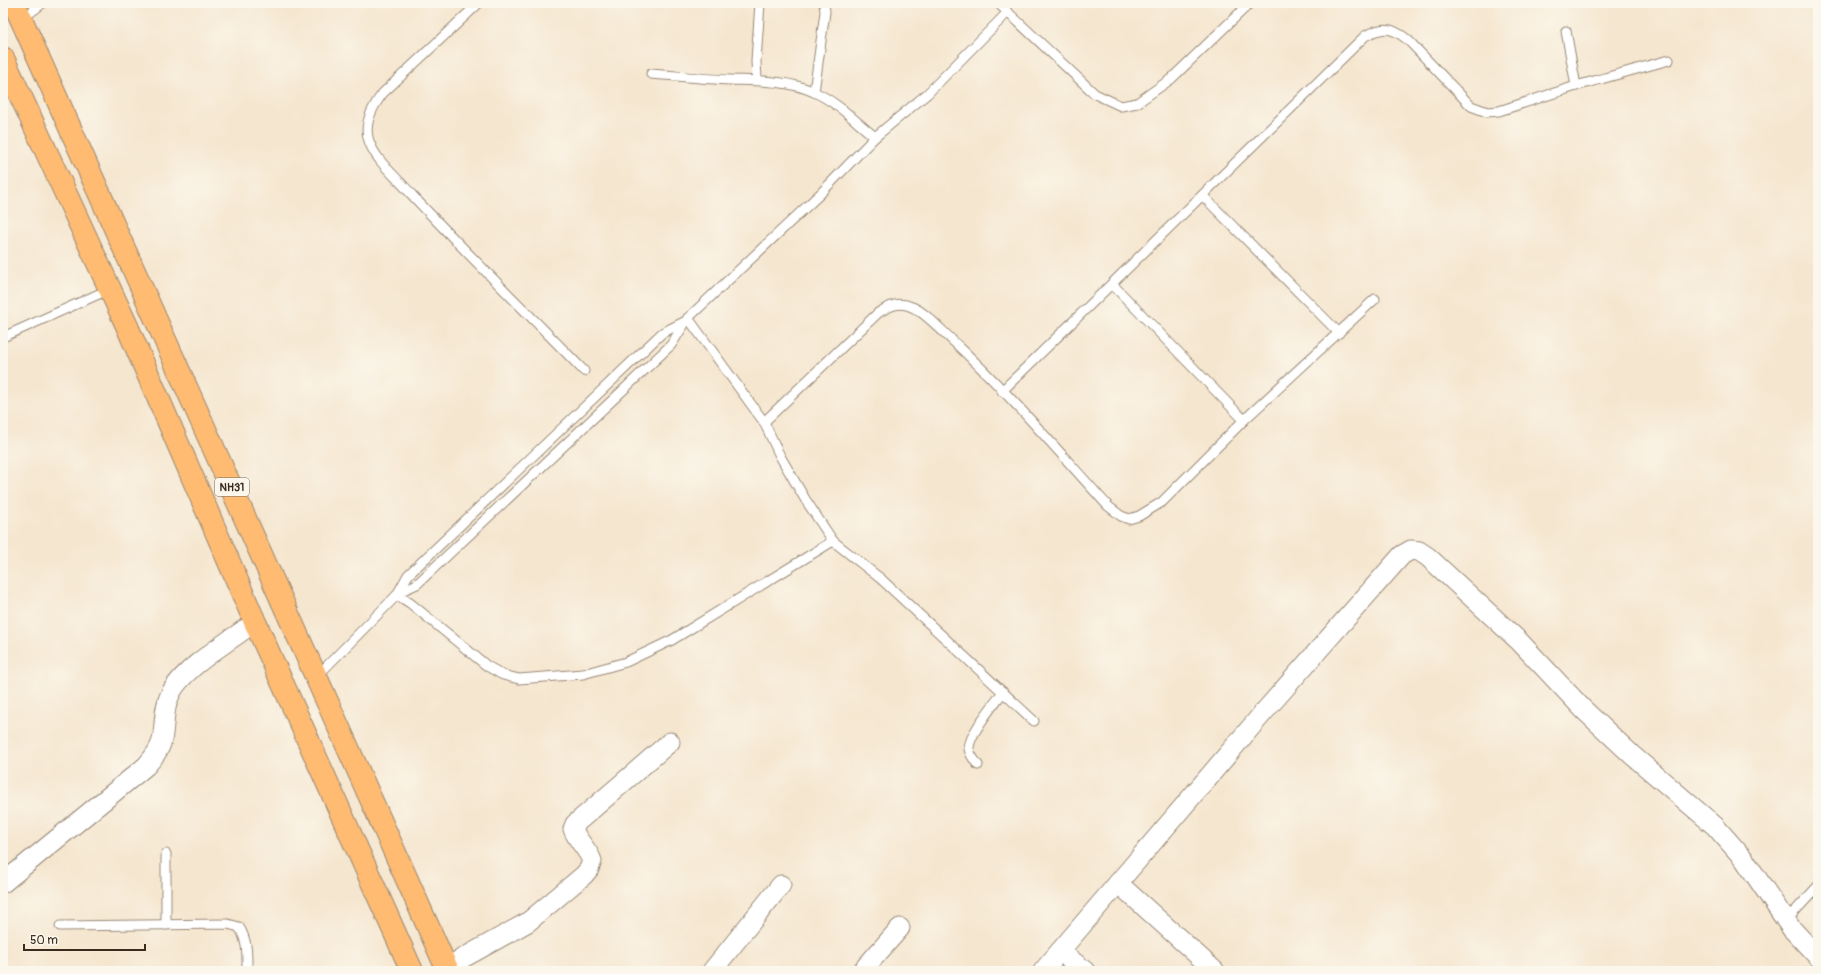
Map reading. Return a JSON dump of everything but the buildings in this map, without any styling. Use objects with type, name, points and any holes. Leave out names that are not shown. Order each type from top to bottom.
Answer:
[{"type":"highway","name":"NH31","points":[[18,11],[170,346],[316,677],[448,969]]},
{"type":"highway","name":"NH31","points":[[3,58],[110,289],[185,458],[255,622],[412,971]]},
{"type":"street","points":[[1043,971],[1263,712],[1402,555],[1411,550],[1419,551],[1428,557],[1475,599],[1518,641],[1584,710],[1632,755],[1715,826],[1744,859],[1786,921],[1818,958]]},
{"type":"street","points":[[3,883],[146,766],[155,755],[162,742],[169,696],[179,681],[198,664],[255,622]]},
{"type":"street","points":[[448,969],[528,922],[584,875],[589,869],[592,861],[590,854],[575,834],[573,829],[575,824],[670,742]]},
{"type":"street","points":[[1118,884],[1215,971]]},
{"type":"street","points":[[712,971],[781,885]]},
{"type":"street","points":[[862,971],[900,928]]},
{"type":"street","points":[[1060,951],[1085,971]]},
{"type":"lane","points":[[18,11],[43,3]]},
{"type":"lane","points":[[479,3],[383,93],[375,104],[368,121],[368,139],[375,154],[428,212],[584,371]]},
{"type":"lane","points":[[757,80],[756,61],[760,3]]},
{"type":"lane","points":[[814,92],[825,12],[824,3]]},
{"type":"lane","points":[[998,3],[1095,94],[1121,106],[1137,103],[1171,79],[1250,3]]},
{"type":"lane","points":[[316,677],[398,593],[408,575],[650,344],[662,333],[686,320],[820,194],[875,137],[927,94],[1007,13]]},
{"type":"lane","points":[[1002,391],[1365,36],[1374,31],[1384,28],[1396,31],[1408,40],[1471,106],[1487,112],[1499,111],[1576,86],[1669,60]]},
{"type":"lane","points":[[1566,31],[1576,86]]},
{"type":"lane","points":[[651,74],[730,80],[757,80],[796,86],[814,92],[830,101],[875,137]]},
{"type":"lane","points":[[1203,196],[1339,333]]},
{"type":"lane","points":[[1112,284],[1244,420]]},
{"type":"lane","points":[[3,337],[110,289]]},
{"type":"lane","points":[[764,422],[878,313],[888,307],[899,304],[913,307],[932,321],[1002,391],[1108,506],[1121,516],[1129,519],[1139,516],[1162,502],[1244,420],[1375,299]]},
{"type":"lane","points":[[398,593],[417,584],[671,345],[686,320]]},
{"type":"lane","points":[[686,320],[764,422],[780,456],[802,494],[833,541],[881,579],[1034,721]]},
{"type":"lane","points":[[398,593],[487,666],[503,675],[519,679],[583,674],[626,662],[672,640],[833,541]]},
{"type":"lane","points":[[978,765],[971,756],[969,748],[972,738],[1003,692]]},
{"type":"lane","points":[[166,854],[166,925]]},
{"type":"lane","points":[[1786,921],[1818,886]]},
{"type":"lane","points":[[60,926],[228,924],[239,927],[244,935],[247,950],[247,971]]}]
